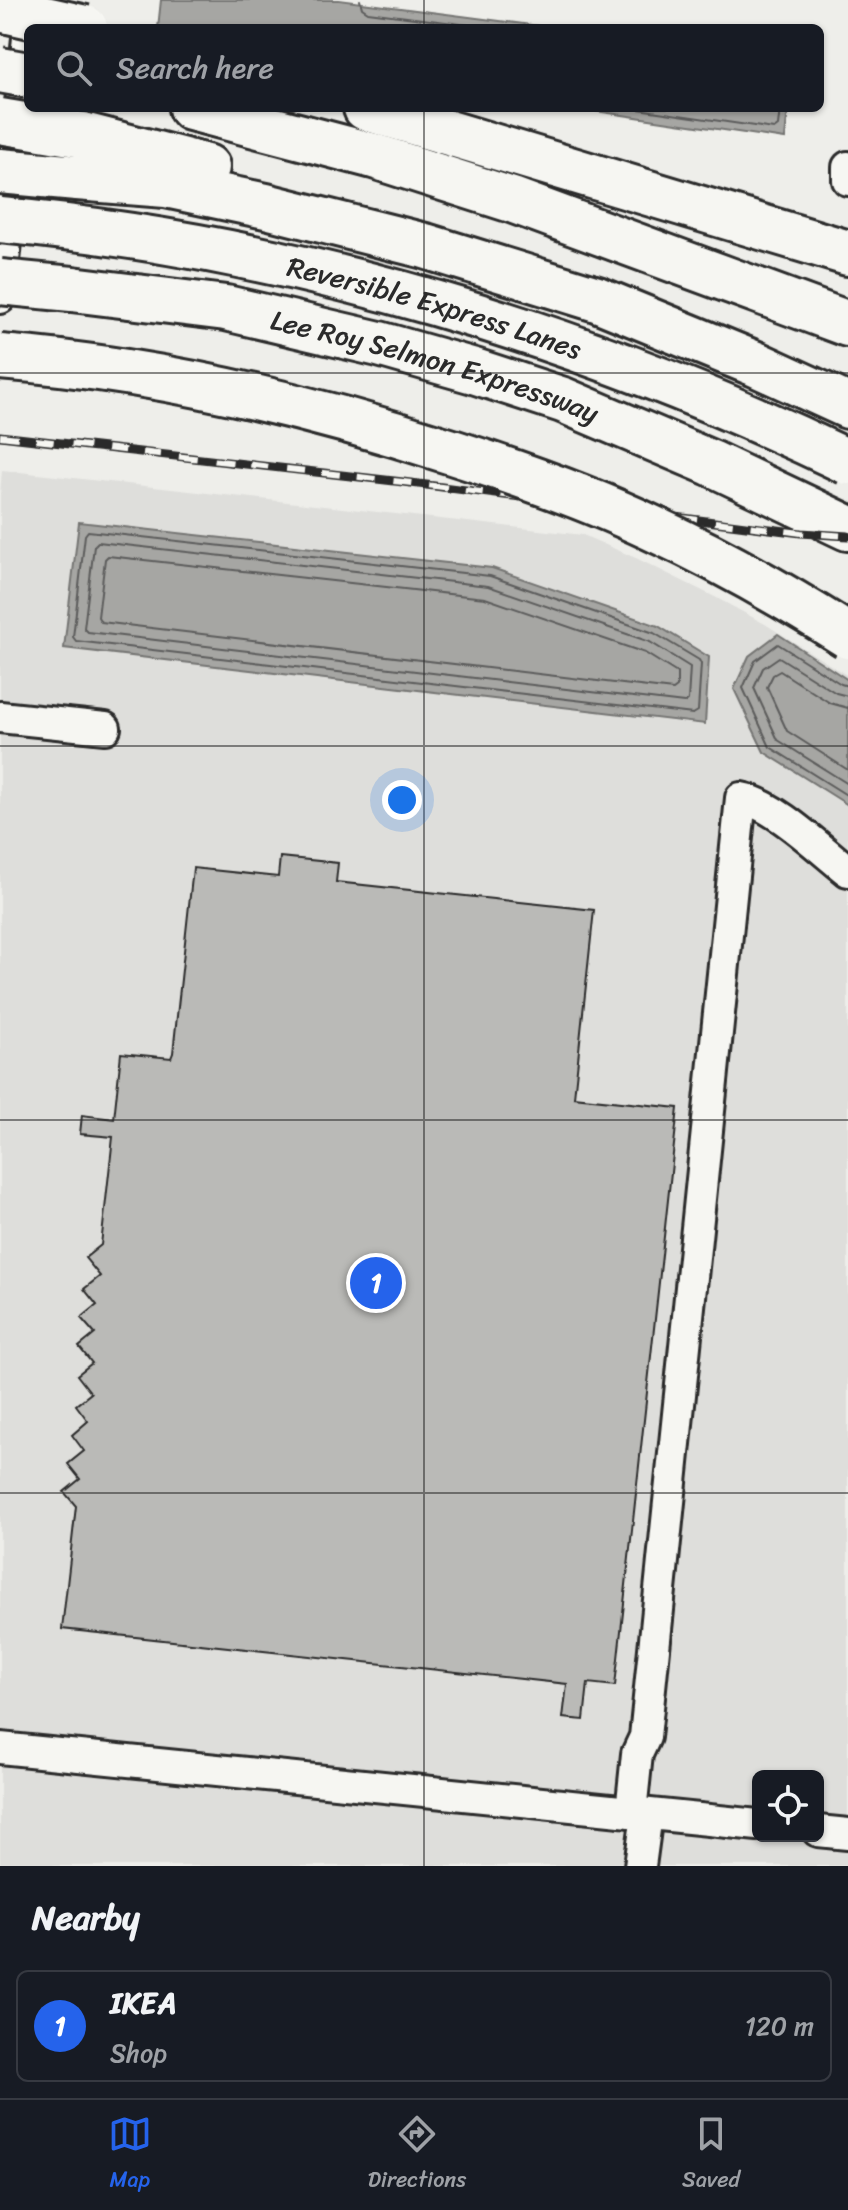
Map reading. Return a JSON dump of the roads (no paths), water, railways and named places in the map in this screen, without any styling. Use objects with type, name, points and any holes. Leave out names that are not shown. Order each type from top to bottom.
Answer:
[{"type":"highway","points":[[0,9],[67,24]]},
{"type":"highway","points":[[0,70],[24,74]]},
{"type":"highway","points":[[206,112],[374,156],[512,200],[848,324]]},
{"type":"highway","points":[[379,112],[848,253]]},
{"type":"highway","points":[[0,121],[83,135],[215,169],[266,206]]},
{"type":"highway","points":[[0,171],[166,185],[266,206],[425,246],[597,299],[756,364],[848,406]]},
{"type":"highway","name":"Reversible Express Lanes","points":[[0,220],[179,244],[279,263],[416,298],[519,328],[653,376],[775,427],[848,462]]},
{"type":"highway","name":"Lee Roy Selmon Expressway","points":[[0,282],[226,308],[379,344],[474,371],[563,400],[711,463],[848,528]]},
{"type":"highway","points":[[0,357],[92,368],[256,397],[342,419],[485,463],[573,494],[650,527],[721,561],[848,636]]},
{"type":"street","points":[[29,24],[31,0]]},
{"type":"street","points":[[0,302],[24,76]]},
{"type":"street","points":[[0,717],[105,728]]},
{"type":"street","points":[[640,1866],[637,1754],[645,1737],[741,798],[773,812],[848,871]]},
{"type":"street","points":[[0,1748],[752,1824]]},
{"type":"street","points":[[824,1832],[848,1834]]},
{"type":"water","points":[[161,0],[339,0],[523,24],[158,24]]},
{"type":"water","points":[[602,112],[788,112],[785,139]]},
{"type":"water","points":[[79,522],[492,568],[658,626],[709,657],[705,724],[64,648]]},
{"type":"water","points":[[778,634],[848,680],[848,805],[764,752],[734,689],[749,656]]},
{"type":"railway","points":[[0,436],[403,482],[801,533],[848,536]]},
{"type":"place","name":"IKEA","points":[[376,1283]]}]
